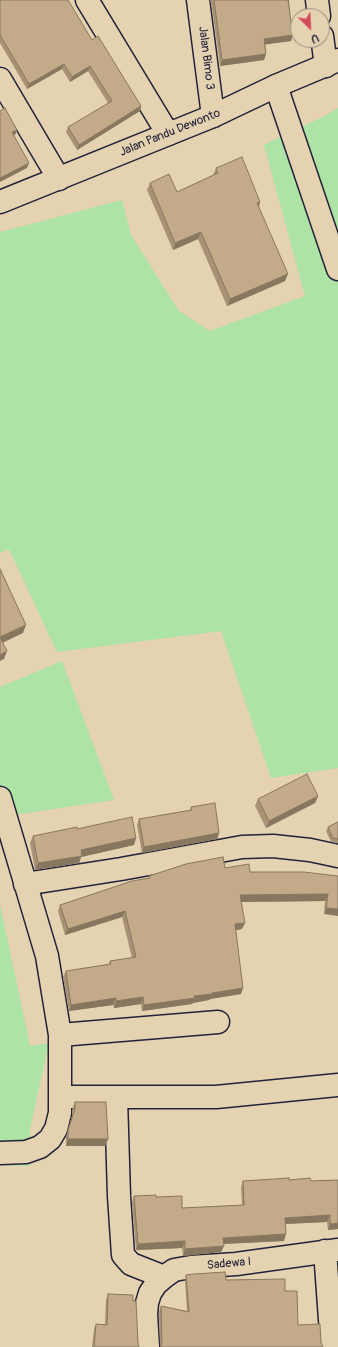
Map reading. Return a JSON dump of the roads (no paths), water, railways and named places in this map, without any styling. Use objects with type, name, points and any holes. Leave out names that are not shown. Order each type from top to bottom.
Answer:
[{"type":"street","points":[[87,0],[168,134]]},
{"type":"street","name":"Jalan Bimo 3","points":[[198,0],[213,116]]},
{"type":"street","points":[[326,48],[332,63]]},
{"type":"street","name":"Jalan Pandu Dewonto","points":[[0,202],[213,116],[276,86],[332,63]]},
{"type":"street","points":[[0,79],[59,178]]},
{"type":"street","points":[[276,86],[338,269]]},
{"type":"street","points":[[0,798],[47,956],[60,1035],[60,1113],[56,1129],[50,1139],[40,1147],[26,1152],[0,1153]]},
{"type":"street","points":[[25,884],[242,847],[273,846],[310,850],[338,856]]},
{"type":"street","points":[[60,1035],[218,1022]]},
{"type":"street","points":[[60,1097],[216,1097],[338,1084]]},
{"type":"street","points":[[116,1098],[119,1196],[123,1255],[132,1264],[164,1277]]},
{"type":"street","points":[[332,1250],[332,1347]]},
{"type":"street","name":"Sadewa I","points":[[148,1347],[146,1314],[150,1293],[156,1284],[174,1270],[191,1267],[236,1264],[332,1250]]}]
